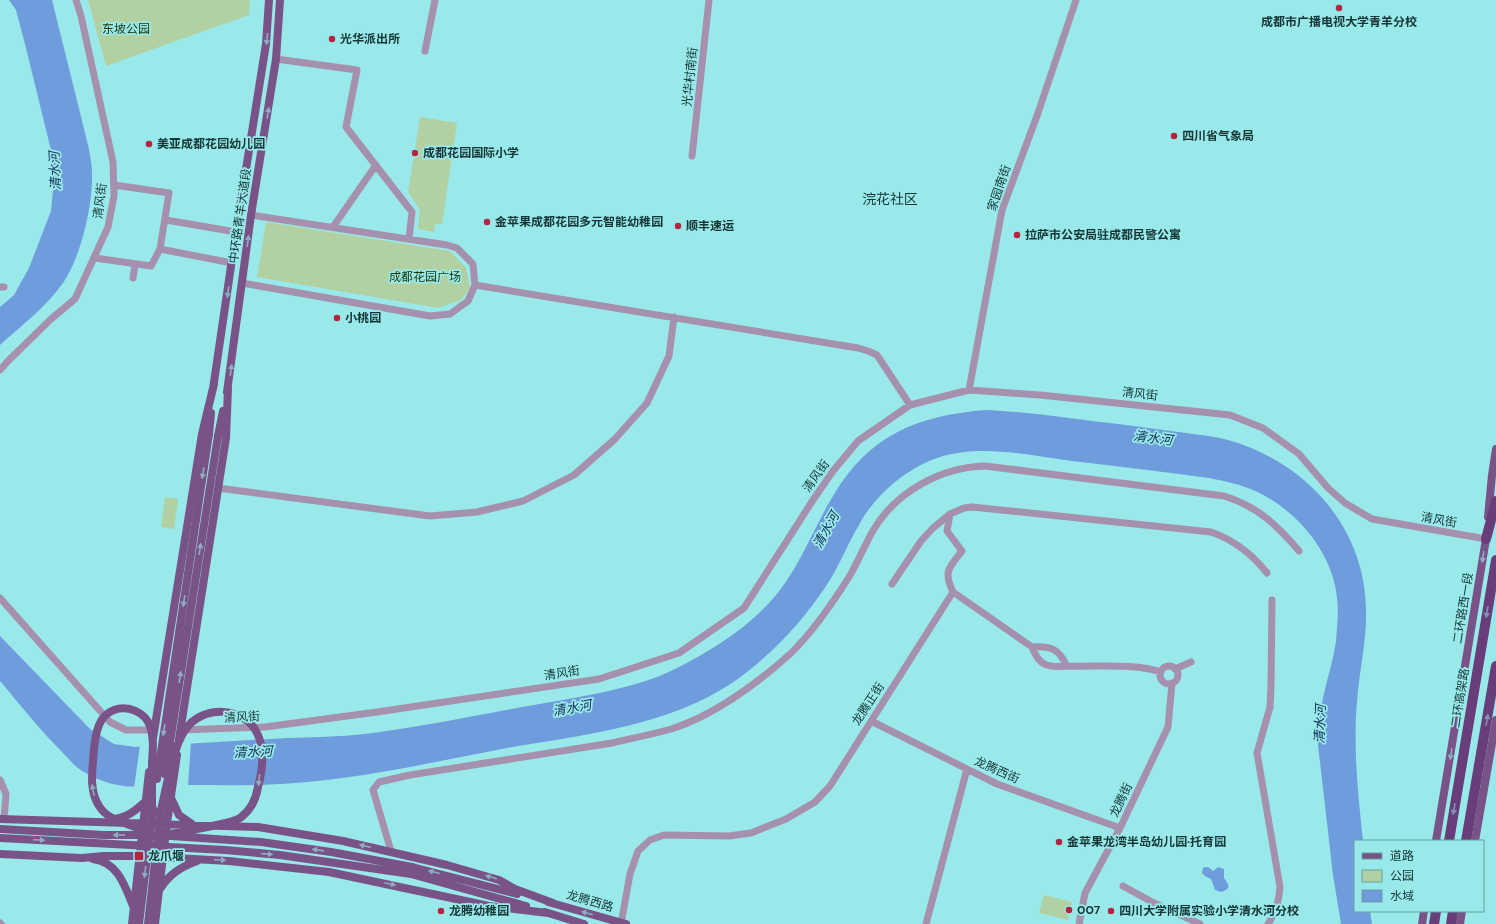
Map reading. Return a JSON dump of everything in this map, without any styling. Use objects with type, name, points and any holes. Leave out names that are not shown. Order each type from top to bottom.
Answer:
[{"type":"highway","points":[[1486,539],[1496,501]]},
{"type":"highway","name":"二环高架路","points":[[1449,840],[1496,560]]},
{"type":"highway","points":[[1466,840],[1496,666]]},
{"type":"highway","points":[[1434,924],[1436,912]]},
{"type":"highway","points":[[1451,924],[1453,912]]},
{"type":"main road","name":"中环路青羊大道段","points":[[156,814],[157,775],[209,434],[214,384],[236,232],[266,44],[269,0]]},
{"type":"main road","name":"中环路青羊大道段","points":[[156,814],[164,778],[218,436],[228,388],[251,215],[276,59],[280,0]]},
{"type":"main road","points":[[132,924],[142,824],[154,730],[202,434],[214,384]]},
{"type":"main road","points":[[155,924],[166,823],[226,438],[228,388]]},
{"type":"main road","name":"二环路西一段","points":[[1436,840],[1486,539],[1496,449]]},
{"type":"main road","points":[[139,924],[156,814],[178,742],[186,728],[200,716],[220,711],[240,716],[254,728],[260,741],[262,755],[258,786],[252,804],[247,811],[233,821],[218,825],[154,836],[106,814],[99,807],[95,799],[92,778],[97,728],[102,719],[114,710],[136,710],[149,724],[153,739],[156,814],[148,924]]},
{"type":"main road","points":[[1475,840],[1496,720]]},
{"type":"main road","points":[[171,795],[173,806],[179,815],[192,824]]},
{"type":"main road","points":[[94,822],[125,817],[133,813],[146,801]]},
{"type":"main road","points":[[2,819],[142,824],[166,823],[273,829],[391,851],[499,880],[515,889],[553,903]]},
{"type":"main road","points":[[0,829],[208,838],[261,842],[331,852],[553,903]]},
{"type":"main road","points":[[0,838],[225,850],[411,870],[548,913]]},
{"type":"main road","points":[[0,854],[82,858],[107,863],[114,868],[121,878],[134,908]]},
{"type":"main road","points":[[82,858],[104,856],[140,856],[229,861],[329,872],[489,906],[548,913]]},
{"type":"main road","points":[[158,892],[172,874],[184,866],[201,860]]},
{"type":"main road","name":"龙腾西路","points":[[553,903],[619,923]]},
{"type":"main road","points":[[1422,924],[1424,912]]},
{"type":"main road","points":[[1460,924],[1462,912]]},
{"type":"main road","name":"龙腾西路","points":[[548,913],[584,924]]},
{"type":"street","name":"清风街","points":[[0,370],[51,319],[75,299],[108,227],[114,196],[113,162],[81,16],[76,0]]},
{"type":"street","points":[[425,51],[435,0]]},
{"type":"street","name":"光华村南街","points":[[692,156],[709,0]]},
{"type":"street","name":"家园南街","points":[[969,390],[1002,210],[1038,113],[1076,0]]},
{"type":"street","points":[[276,59],[357,70],[346,127],[412,212],[409,239]]},
{"type":"street","points":[[333,227],[376,165]]},
{"type":"street","points":[[94,258],[135,265],[151,266],[160,249],[166,220],[169,193],[114,185]]},
{"type":"street","points":[[242,283],[430,316],[450,314],[468,301],[475,285],[473,264],[457,248],[447,245],[251,215]]},
{"type":"street","points":[[166,220],[236,232]]},
{"type":"street","points":[[160,249],[232,263]]},
{"type":"street","points":[[133,278],[135,265]]},
{"type":"street","points":[[475,285],[858,348],[877,355],[910,405]]},
{"type":"street","points":[[218,488],[430,516],[477,512],[523,501],[574,475],[615,439],[647,403],[669,356],[674,317]]},
{"type":"street","name":"清风街","points":[[181,730],[265,727],[599,679],[679,653],[744,608],[833,470],[858,441],[910,405],[969,390],[1040,395],[1230,415],[1263,428],[1299,454],[1328,488],[1345,503],[1372,519],[1486,539]]},
{"type":"street","points":[[391,851],[373,790],[379,782],[441,769],[612,743],[671,729],[701,716],[732,699],[765,675],[790,653],[815,626],[849,576],[874,528],[886,513],[924,482],[960,468],[985,466],[1224,496],[1238,500],[1266,516],[1279,528],[1299,551]]},
{"type":"street","points":[[892,584],[921,541],[932,528],[950,514],[964,508],[983,508],[1211,532],[1221,535],[1242,548],[1267,573]]},
{"type":"street","points":[[947,531],[950,514]]},
{"type":"street","points":[[932,528],[942,527],[947,531],[962,551],[948,571],[947,577],[953,592],[1032,647],[1036,658],[1045,665],[1055,667],[1137,667],[1153,669],[1161,672]]},
{"type":"street","name":"龙腾正街","points":[[619,923],[630,874],[638,852],[650,840],[664,835],[729,836],[752,833],[786,819],[815,802],[830,786],[953,592]]},
{"type":"street","points":[[0,598],[110,722],[126,730],[154,730]]},
{"type":"street","points":[[1268,924],[1276,907],[1280,887],[1257,753],[1270,707],[1272,600]]},
{"type":"street","points":[[1032,647],[1044,646],[1054,648],[1063,657],[1067,666]]},
{"type":"street","points":[[1161,672],[1167,667],[1176,669],[1190,662]]},
{"type":"street","points":[[1161,672],[1162,680],[1166,683],[1172,684],[1178,677],[1176,669]]},
{"type":"street","name":"龙腾街","points":[[1079,924],[1085,893],[1120,828],[1168,727],[1172,684]]},
{"type":"street","name":"龙腾西街","points":[[871,720],[997,784],[1120,828]]},
{"type":"street","points":[[926,924],[967,769]]},
{"type":"street","points":[[0,780],[6,794],[2,819]]},
{"type":"street","points":[[1123,886],[1152,902],[1200,924]]},
{"type":"green space","name":"东坡公园","points":[[88,0],[250,0],[249,15],[106,66]]},
{"type":"green space","points":[[420,117],[457,123],[442,224],[435,224],[434,232],[418,229],[420,210],[408,192]]},
{"type":"green space","name":"成都花园广场","points":[[266,222],[450,251],[466,268],[470,288],[461,300],[438,308],[257,277]]},
{"type":"green space","points":[[165,497],[178,499],[174,529],[161,527]]},
{"type":"green space","points":[[1044,895],[1072,902],[1068,920],[1039,913]]},
{"type":"water","name":"清水河","points":[[9,0],[52,0],[89,149],[92,170],[92,186],[85,230],[75,259],[63,283],[33,316],[0,345],[0,307],[14,295],[29,268],[51,211],[54,180],[51,150],[26,48],[16,10]]},
{"type":"water","name":"清水河","points":[[987,410],[1020,412],[1228,440],[1256,450],[1282,464],[1306,482],[1326,502],[1342,526],[1355,552],[1363,580],[1366,622],[1356,719],[1356,754],[1363,840],[1354,840],[1354,912],[1370,912],[1372,924],[1341,924],[1333,875],[1318,745],[1320,714],[1335,649],[1338,620],[1337,598],[1334,581],[1328,564],[1320,548],[1309,534],[1297,520],[1283,508],[1269,498],[1253,490],[1237,484],[1209,478],[1018,453],[982,451],[964,452],[946,455],[929,461],[918,466],[898,480],[880,496],[872,505],[859,525],[831,579],[800,621],[770,653],[747,672],[721,690],[693,704],[663,716],[632,725],[569,738],[375,773],[322,781],[268,785],[185,785],[133,787],[113,784],[91,776],[76,766],[39,727],[0,681],[0,636],[90,729],[114,744],[135,747],[365,734],[450,721],[606,692],[643,682],[675,669],[705,653],[748,623],[773,599],[790,575],[833,496],[847,475],[879,443],[917,423],[962,413]]},
{"type":"water","points":[[1208,867],[1213,871],[1218,867],[1224,869],[1224,878],[1228,888],[1221,892],[1215,890],[1211,879],[1202,873],[1203,868]]},
{"type":"pier","points":[[191,742],[188,787],[134,788],[140,745]]},
{"type":"place","name":"成都市广播电视大学青羊分校","points":[[1339,8]]},
{"type":"place","name":"光华派出所","points":[[332,39]]},
{"type":"place","name":"四川省气象局","points":[[1174,136]]},
{"type":"place","name":"美亚成都花园幼儿园","points":[[149,144]]},
{"type":"place","name":"成都花园国际小学","points":[[415,153]]},
{"type":"place","name":"金苹果成都花园多元智能幼稚园","points":[[487,222]]},
{"type":"place","name":"顺丰速运","points":[[678,226]]},
{"type":"place","name":"拉萨市公安局驻成都民警公寓","points":[[1017,235]]},
{"type":"place","name":"小桃园","points":[[337,318]]},
{"type":"place","name":"金苹果龙湾半岛幼儿园·托育园","points":[[1059,842]]},
{"type":"place","name":"龙爪堰","points":[[139,856]]},
{"type":"place","name":"007","points":[[1069,910]]},
{"type":"place","name":"龙腾幼稚园","points":[[441,911]]},
{"type":"place","name":"四川大学附属实验小学清水河分校","points":[[1111,911]]},
{"type":"district","name":"浣花社区","points":[[890,199]]}]
